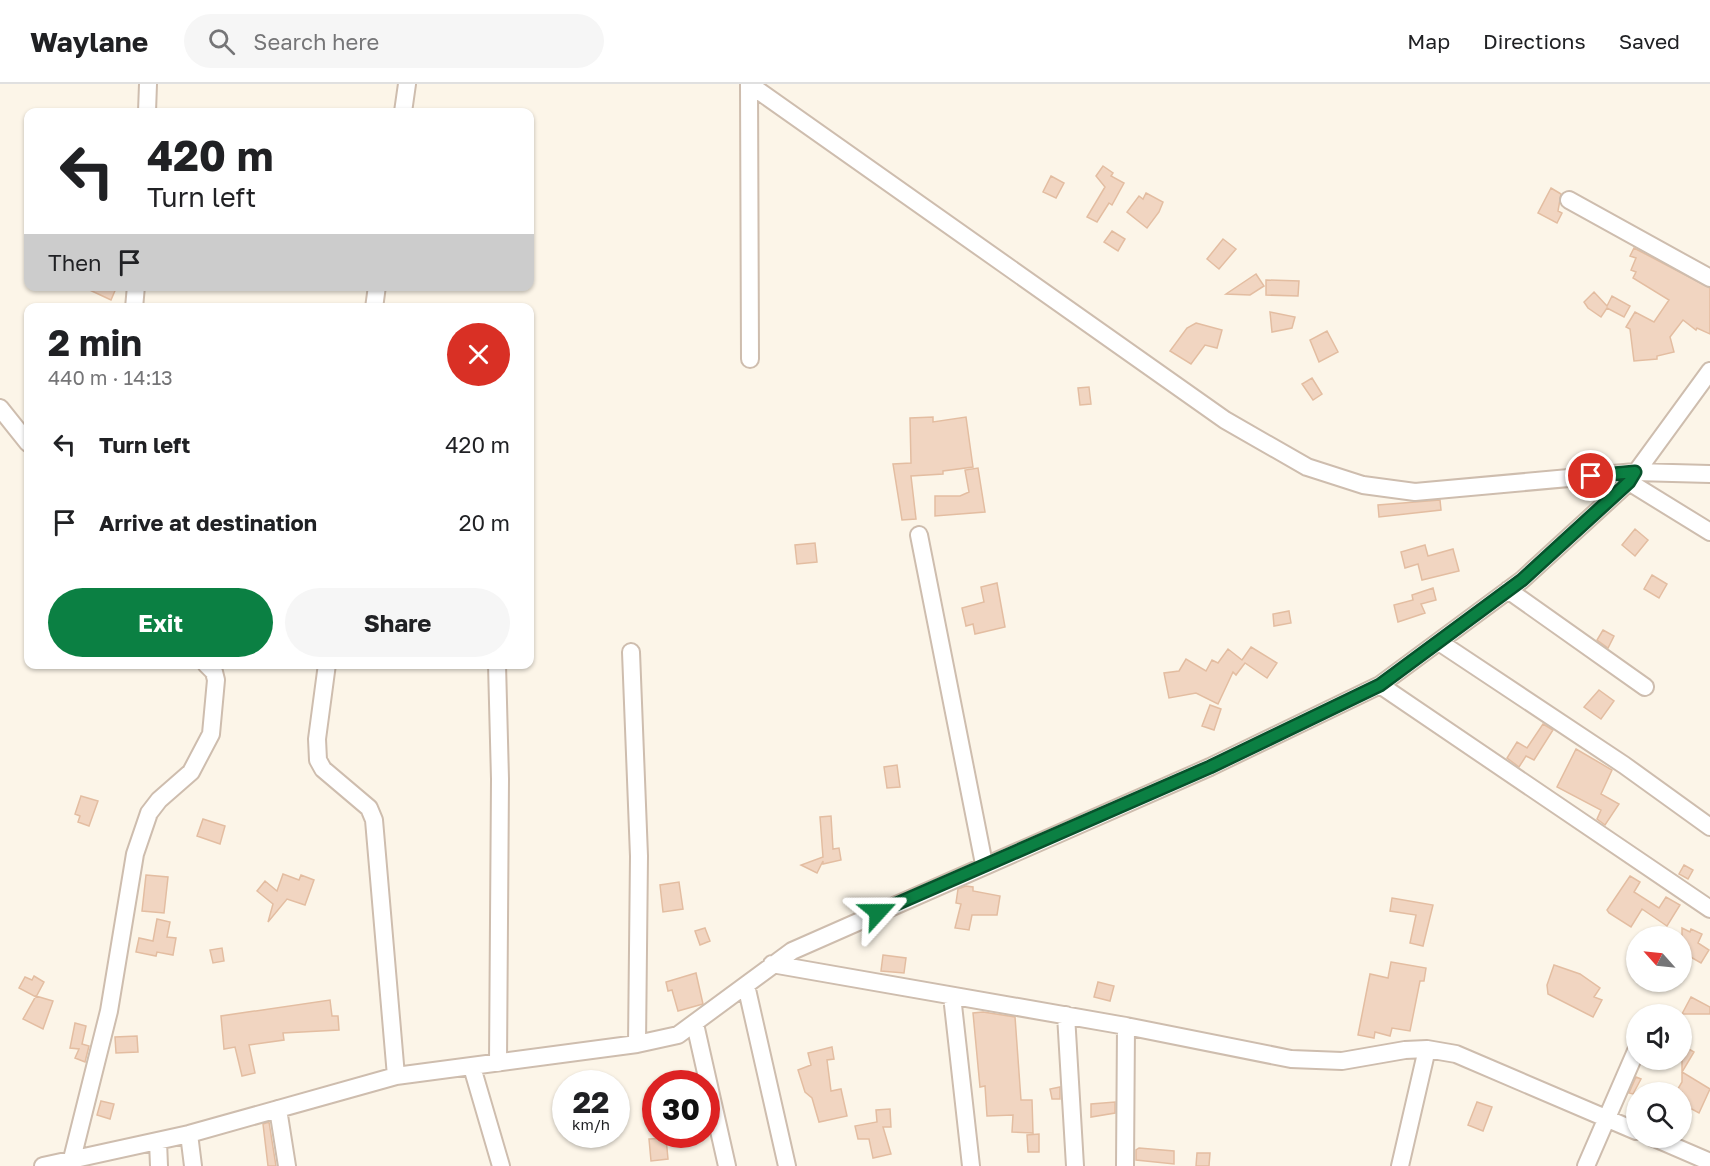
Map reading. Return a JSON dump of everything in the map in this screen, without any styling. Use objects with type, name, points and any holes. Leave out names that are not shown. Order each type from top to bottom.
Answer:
[{"type":"street","points":[[147,108],[148,84]]},
{"type":"street","points":[[404,108],[407,84]]},
{"type":"street","points":[[749,84],[750,359]]},
{"type":"street","points":[[749,84],[1225,420],[1307,467],[1363,485],[1415,492],[1710,474]]},
{"type":"street","points":[[1569,200],[1710,278]]},
{"type":"street","points":[[43,1166],[189,1134],[396,1076],[637,1044],[678,1035],[792,951],[984,864],[1210,767],[1380,685],[1508,590],[1632,477],[1710,371]]},
{"type":"street","points":[[0,408],[24,438]]},
{"type":"street","points":[[1632,477],[1710,532]]},
{"type":"street","points":[[919,535],[984,864]]},
{"type":"street","points":[[1508,590],[1645,687]]},
{"type":"street","points":[[1439,642],[1624,765],[1710,827]]},
{"type":"street","points":[[631,652],[639,856],[637,1044]]},
{"type":"street","points":[[72,1159],[109,1011],[135,854],[149,813],[159,800],[191,772],[211,734],[216,680],[211,669]]},
{"type":"street","points":[[326,669],[317,739],[318,760],[323,769],[369,808],[374,820],[396,1076]]},
{"type":"street","points":[[497,669],[500,779],[498,1063]]},
{"type":"street","points":[[1380,685],[1710,909]]},
{"type":"street","points":[[772,964],[1066,1015],[1291,1059],[1342,1061],[1405,1050],[1427,1049],[1456,1054],[1626,1127]]},
{"type":"street","points":[[746,985],[787,1166]]},
{"type":"street","points":[[952,996],[971,1166]]},
{"type":"street","points":[[1066,1015],[1075,1166]]},
{"type":"street","points":[[695,1024],[727,1166]]},
{"type":"street","points":[[1125,1166],[1126,1026]]},
{"type":"street","points":[[1400,1166],[1427,1049]]},
{"type":"street","points":[[472,1067],[501,1166]]},
{"type":"street","points":[[1586,1166],[1627,1070]]},
{"type":"street","points":[[278,1109],[287,1166]]},
{"type":"street","points":[[189,1134],[193,1166]]},
{"type":"street","points":[[158,1141],[159,1166]]},
{"type":"street","points":[[1678,1148],[1710,1162]]},
{"type":"building","points":[[1103,166],[1113,173],[1111,176],[1124,183],[1112,205],[1109,203],[1097,222],[1087,217],[1105,187],[1096,176]]},
{"type":"building","points":[[1051,176],[1064,183],[1056,198],[1043,192]]},
{"type":"building","points":[[1551,188],[1561,194],[1558,211],[1562,213],[1557,223],[1538,213]]},
{"type":"building","points":[[1146,193],[1163,202],[1159,212],[1147,228],[1127,212],[1139,196],[1143,199]]},
{"type":"building","points":[[1112,231],[1125,239],[1118,251],[1104,242]]},
{"type":"building","points":[[1223,239],[1236,249],[1219,269],[1207,259]]},
{"type":"building","points":[[1634,248],[1710,288],[1710,334],[1697,328],[1696,330],[1683,320],[1670,337],[1674,352],[1657,356],[1657,359],[1634,361],[1630,329],[1626,327],[1635,312],[1654,322],[1669,300],[1633,278],[1636,272],[1631,270],[1636,258],[1630,256]]},
{"type":"building","points":[[1256,274],[1264,286],[1250,295],[1226,294]]},
{"type":"building","points":[[1266,280],[1299,281],[1298,296],[1266,295]]},
{"type":"building","points":[[92,291],[115,291],[111,300]]},
{"type":"building","points":[[1594,292],[1607,306],[1612,296],[1630,306],[1624,317],[1607,308],[1601,317],[1588,308],[1584,302]]},
{"type":"building","points":[[1270,312],[1295,317],[1292,328],[1272,332]]},
{"type":"building","points":[[1196,323],[1222,330],[1217,348],[1205,345],[1191,364],[1170,351],[1187,328]]},
{"type":"building","points":[[1327,331],[1338,352],[1319,362],[1310,340]]},
{"type":"building","points":[[1312,378],[1322,394],[1313,400],[1302,384]]},
{"type":"building","points":[[1089,387],[1091,404],[1080,405],[1078,388]]},
{"type":"building","points":[[933,417],[933,422],[966,417],[973,467],[943,471],[943,474],[911,476],[916,519],[902,520],[893,464],[911,463],[910,418]]},
{"type":"building","points":[[978,468],[985,512],[935,516],[935,496],[960,496],[969,492],[965,470]]},
{"type":"building","points":[[1440,500],[1441,510],[1379,517],[1378,505]]},
{"type":"building","points":[[1635,529],[1648,540],[1635,556],[1622,545]]},
{"type":"building","points":[[815,543],[817,562],[797,564],[795,545]]},
{"type":"building","points":[[1425,545],[1428,556],[1453,549],[1459,571],[1422,580],[1418,564],[1405,568],[1401,552]]},
{"type":"building","points":[[1652,575],[1667,584],[1659,598],[1644,589]]},
{"type":"building","points":[[997,583],[1005,627],[975,634],[973,624],[966,626],[962,608],[984,602],[981,587]]},
{"type":"building","points":[[1433,588],[1436,600],[1421,604],[1425,613],[1398,622],[1394,605],[1413,600],[1412,595]]},
{"type":"building","points":[[1289,611],[1291,623],[1274,626],[1273,614]]},
{"type":"building","points":[[1603,630],[1614,636],[1608,648],[1597,640]]},
{"type":"building","points":[[1251,647],[1277,663],[1267,678],[1245,663],[1236,675],[1233,672],[1218,704],[1196,693],[1169,698],[1164,673],[1179,671],[1186,659],[1206,671],[1212,660],[1218,663],[1228,649],[1242,660]]},
{"type":"building","points":[[1599,690],[1614,701],[1601,719],[1584,707]]},
{"type":"building","points":[[1210,705],[1221,709],[1214,730],[1202,726]]},
{"type":"building","points":[[1543,724],[1553,730],[1534,760],[1526,756],[1519,767],[1507,758],[1517,742],[1527,748]]},
{"type":"building","points":[[1576,749],[1612,770],[1601,794],[1619,804],[1605,825],[1597,819],[1601,810],[1557,787]]},
{"type":"building","points":[[897,765],[900,787],[887,788],[884,767]]},
{"type":"building","points":[[81,796],[98,801],[89,826],[78,822],[80,816],[75,814]]},
{"type":"building","points":[[831,816],[833,849],[839,848],[841,860],[823,864],[823,861],[817,873],[801,865],[823,857],[820,817]]},
{"type":"building","points":[[203,819],[225,826],[220,844],[197,836]]},
{"type":"building","points":[[1684,865],[1693,870],[1688,879],[1679,874]]},
{"type":"building","points":[[283,874],[299,880],[301,875],[314,880],[305,905],[287,899],[268,922],[273,904],[257,891],[265,881],[277,891]]},
{"type":"building","points":[[146,875],[168,877],[164,913],[142,911]]},
{"type":"building","points":[[1630,876],[1640,882],[1634,892],[1659,908],[1666,897],[1680,905],[1667,926],[1642,909],[1632,926],[1607,910]]},
{"type":"building","points":[[679,882],[683,909],[663,912],[660,885]]},
{"type":"building","points":[[966,886],[973,887],[973,891],[1000,896],[997,915],[972,915],[969,930],[955,928],[961,904],[956,903],[958,889]]},
{"type":"building","points":[[1392,898],[1433,905],[1423,946],[1410,943],[1416,915],[1390,911]]},
{"type":"building","points":[[157,919],[170,922],[167,937],[176,938],[173,955],[157,952],[156,956],[136,952],[139,938],[153,941]]},
{"type":"building","points":[[705,928],[710,941],[700,945],[695,931]]},
{"type":"building","points":[[1692,929],[1702,934],[1698,943],[1709,950],[1701,963],[1692,958]]},
{"type":"building","points":[[222,948],[224,961],[213,963],[210,950]]},
{"type":"building","points":[[883,955],[906,958],[904,973],[881,971]]},
{"type":"building","points":[[1391,962],[1426,968],[1424,981],[1420,981],[1410,1031],[1392,1028],[1390,1036],[1375,1032],[1374,1038],[1358,1035],[1370,974],[1388,978]]},
{"type":"building","points":[[1554,965],[1580,974],[1600,988],[1594,997],[1602,1000],[1593,1017],[1548,994],[1547,985]]},
{"type":"building","points":[[696,973],[703,1004],[678,1011],[672,990],[668,991],[666,982]]},
{"type":"building","points":[[34,976],[44,982],[36,997],[19,988],[25,977],[32,980]]},
{"type":"building","points":[[1098,982],[1114,986],[1110,1001],[1094,997]]},
{"type":"building","points":[[36,996],[53,1001],[43,1029],[23,1019]]},
{"type":"building","points":[[1691,997],[1710,1007],[1710,1014],[1692,1014],[1692,1004],[1687,1004]]},
{"type":"building","points":[[330,1000],[332,1016],[338,1016],[339,1030],[283,1033],[284,1040],[249,1045],[255,1073],[242,1076],[235,1047],[224,1049],[221,1016]]},
{"type":"building","points":[[983,1012],[1015,1017],[1021,1100],[1032,1100],[1033,1133],[1012,1132],[1013,1115],[987,1116],[985,1086],[980,1087],[973,1013]]},
{"type":"building","points":[[75,1023],[86,1026],[82,1044],[89,1046],[85,1062],[75,1058],[79,1049],[70,1048]]},
{"type":"building","points":[[137,1036],[138,1052],[116,1053],[115,1037]]},
{"type":"building","points":[[832,1047],[834,1059],[827,1060],[831,1091],[841,1089],[847,1116],[819,1122],[812,1098],[805,1092],[798,1070],[811,1065],[808,1053]]},
{"type":"building","points":[[1682,1072],[1710,1089],[1699,1113],[1692,1109],[1692,1082],[1682,1082]]},
{"type":"building","points":[[1636,1077],[1641,1079],[1639,1082],[1634,1082]]},
{"type":"building","points":[[1060,1087],[1060,1099],[1052,1099],[1050,1089]]},
{"type":"building","points":[[101,1101],[114,1104],[110,1119],[97,1115]]},
{"type":"building","points":[[1115,1102],[1115,1113],[1091,1117],[1091,1104]]},
{"type":"building","points":[[1477,1102],[1492,1107],[1483,1131],[1468,1125]]},
{"type":"building","points":[[890,1109],[891,1127],[883,1127],[891,1154],[873,1158],[869,1139],[858,1139],[855,1126],[877,1122],[876,1110]]},
{"type":"building","points":[[269,1122],[276,1166],[268,1166],[263,1124]]},
{"type":"building","points":[[1039,1134],[1039,1152],[1028,1152],[1027,1135]]},
{"type":"building","points":[[650,1148],[667,1148],[668,1159],[651,1161]]},
{"type":"building","points":[[1139,1148],[1174,1151],[1174,1164],[1136,1160],[1136,1150]]},
{"type":"building","points":[[1197,1153],[1210,1153],[1209,1166],[1196,1166]]},
{"type":"route","points":[[878,912],[1210,767],[1380,685],[1522,580],[1629,482],[1635,472],[1591,476]]}]
